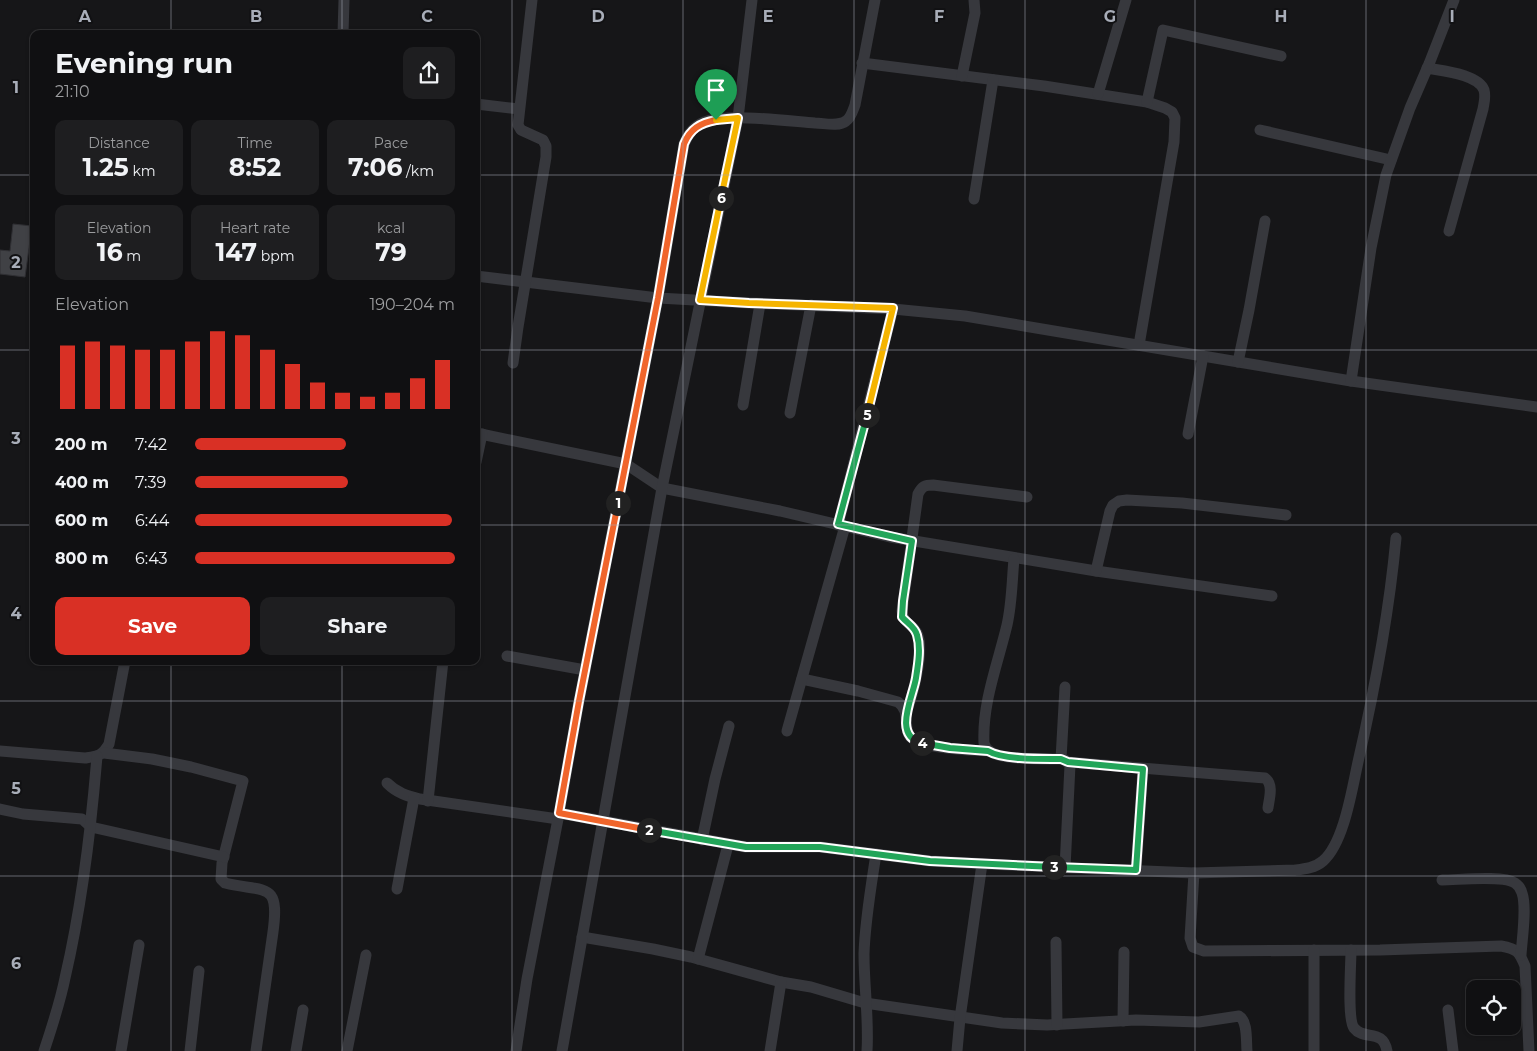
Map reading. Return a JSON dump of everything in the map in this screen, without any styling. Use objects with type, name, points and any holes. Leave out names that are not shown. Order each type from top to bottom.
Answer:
[{"type":"street","points":[[343,30],[344,0]]},
{"type":"street","points":[[513,363],[546,146],[543,140],[520,130],[518,125],[532,0]]},
{"type":"street","points":[[562,1051],[662,488],[738,118],[752,0]]},
{"type":"street","points":[[516,1051],[527,979],[585,670],[658,298],[684,144],[688,134],[695,128],[704,122],[716,120],[738,118],[828,124],[838,124],[846,121],[855,105],[875,0]]},
{"type":"street","points":[[962,76],[975,13],[974,0]]},
{"type":"street","points":[[1098,94],[1126,0]]},
{"type":"street","points":[[1351,381],[1371,248],[1390,160],[1454,0]]},
{"type":"street","points":[[1146,102],[1163,30],[1281,56]]},
{"type":"street","points":[[862,63],[1098,94],[1146,102],[1172,112],[1176,126],[1139,345]]},
{"type":"street","points":[[1427,68],[1472,78],[1482,86],[1485,98],[1449,231]]},
{"type":"street","points":[[974,199],[993,80]]},
{"type":"street","points":[[480,104],[519,109]]},
{"type":"street","points":[[1260,130],[1390,160]]},
{"type":"street","points":[[1238,362],[1250,310],[1265,221]]},
{"type":"street","points":[[480,276],[658,298],[760,304],[893,308],[965,316],[1351,381],[1537,407]]},
{"type":"street","points":[[743,405],[760,304]]},
{"type":"street","points":[[790,413],[811,305]]},
{"type":"street","points":[[787,731],[842,525],[893,308]]},
{"type":"street","points":[[1188,434],[1203,356]]},
{"type":"street","points":[[480,433],[626,464],[662,488],[912,541],[1096,572],[1272,596]]},
{"type":"street","points":[[906,713],[916,678],[919,642],[917,632],[902,617],[903,601],[918,494],[921,488],[926,485],[1027,497]]},
{"type":"street","points":[[1096,572],[1110,510],[1119,501],[1151,501],[1286,515]]},
{"type":"street","points":[[387,783],[394,790],[405,795],[428,801],[603,821],[728,845],[765,848],[784,846],[820,847],[930,861],[1065,868],[1194,873],[1310,868],[1323,861],[1333,847],[1341,830],[1349,803],[1370,708],[1386,622],[1396,538]]},
{"type":"street","points":[[988,751],[985,748],[984,735],[987,710],[1007,622],[1014,559]]},
{"type":"street","points":[[507,656],[585,670]]},
{"type":"street","points":[[44,1051],[65,978],[76,922],[101,754],[109,744],[124,665]]},
{"type":"street","points":[[428,801],[443,665]]},
{"type":"street","points":[[802,679],[898,702],[904,706],[908,733],[912,739],[931,745],[988,751],[1010,757],[1266,778],[1270,785],[1268,808]]},
{"type":"street","points":[[1064,760],[1065,687]]},
{"type":"street","points":[[702,840],[729,726]]},
{"type":"street","points":[[0,751],[85,758],[101,754],[160,760],[242,781],[224,857],[221,879],[225,883],[266,891],[273,896],[276,914],[256,1051]]},
{"type":"street","points":[[1064,760],[1070,765],[1065,868]]},
{"type":"street","points":[[1136,870],[1143,769]]},
{"type":"street","points":[[397,889],[414,798]]},
{"type":"street","points":[[0,809],[23,814],[82,819],[91,827],[224,857]]},
{"type":"street","points":[[698,960],[728,845]]},
{"type":"street","points":[[868,1051],[864,952],[876,854]]},
{"type":"street","points":[[957,1051],[982,864]]},
{"type":"street","points":[[1194,873],[1189,932],[1193,947],[1204,951],[1501,946],[1514,949],[1523,960],[1537,964]]},
{"type":"street","points":[[1442,880],[1509,880],[1517,884],[1522,893],[1523,960],[1529,1051]]},
{"type":"street","points":[[582,937],[653,949],[865,1003],[960,1018],[1002,1023],[1057,1025],[1143,1020],[1198,1022],[1239,1016],[1245,1024],[1247,1051]]},
{"type":"street","points":[[1056,942],[1057,1025]]},
{"type":"street","points":[[121,1051],[139,946]]},
{"type":"street","points":[[1314,950],[1314,1051]]},
{"type":"street","points":[[1351,950],[1350,1009],[1352,1026],[1362,1034],[1378,1037],[1382,1040],[1387,1051]]},
{"type":"street","points":[[1123,1021],[1124,952]]},
{"type":"street","points":[[347,1051],[366,955]]},
{"type":"street","points":[[190,1051],[199,971]]},
{"type":"street","points":[[770,1051],[781,982]]},
{"type":"street","points":[[296,1051],[303,1010]]},
{"type":"street","points":[[1448,1010],[1453,1051]]},
{"type":"building","points":[[13,224],[30,226],[25,277],[0,274],[0,250],[10,251]]},
{"type":"route","points":[[738,118],[700,300],[893,308],[838,524],[912,541],[902,617],[917,632],[919,654],[916,678],[906,713],[908,733],[912,739],[918,742],[950,748],[988,751],[1010,757],[1061,759],[1068,762],[1143,769],[1136,870],[1008,866],[930,861],[820,847],[746,847],[559,813],[579,701],[658,298],[684,144],[688,134],[695,128],[704,122],[716,120],[738,118]]}]
